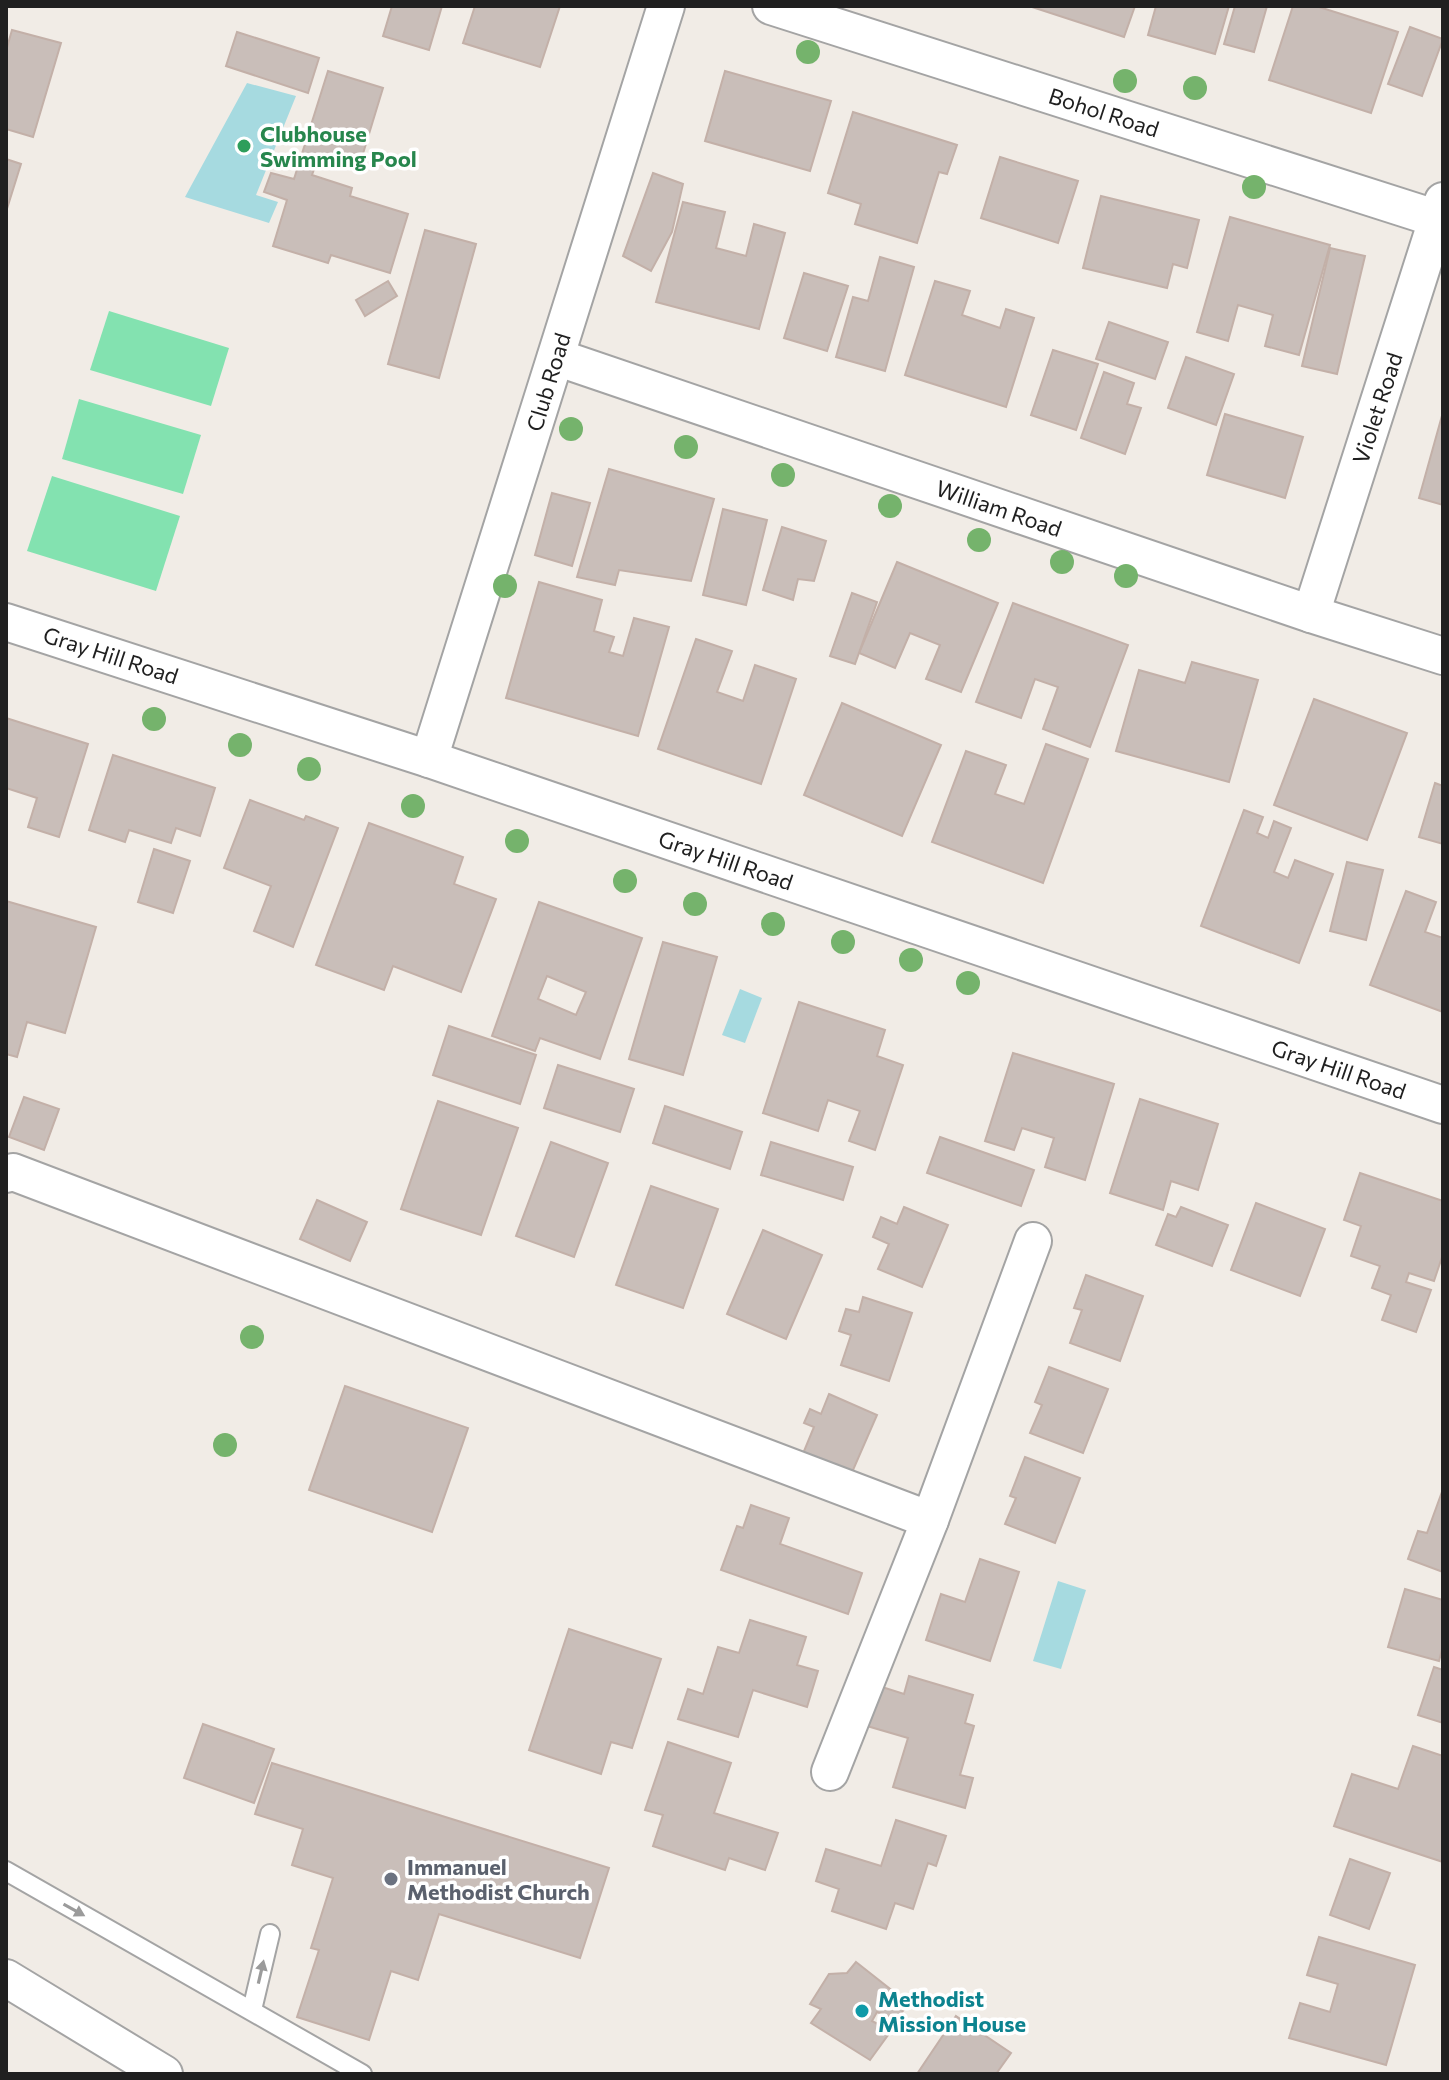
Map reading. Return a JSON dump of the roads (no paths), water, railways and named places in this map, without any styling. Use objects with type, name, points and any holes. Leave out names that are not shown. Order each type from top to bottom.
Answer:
[{"type":"street","name":"Club Road","points":[[429,759],[666,6]]},
{"type":"street","name":"Bohol Road","points":[[771,6],[1440,210]]},
{"type":"street","name":"Violet Road","points":[[1311,614],[1440,210]]},
{"type":"street","name":"William Road","points":[[556,357],[1443,656]]},
{"type":"street","name":"Gray Hill Road","points":[[6,622],[429,759],[1443,1105]]},
{"type":"street","points":[[6,1174],[13,1172],[930,1520]]},
{"type":"street","points":[[830,1772],[930,1520],[1033,1241]]},
{"type":"street","points":[[6,1978],[164,2074]]},
{"type":"lane","points":[[6,1871],[362,2074]]},
{"type":"lane","points":[[252,2010],[270,1934]]},
{"type":"water","name":"Clubhouse Swimming Pool","points":[[247,83],[296,96],[256,195],[278,202],[269,223],[185,197]]},
{"type":"water","points":[[740,989],[762,998],[745,1043],[722,1035]]},
{"type":"water","points":[[1058,1581],[1086,1590],[1061,1669],[1033,1661]]},
{"type":"place","name":"Clubhouse Swimming Pool","points":[[244,146]]},
{"type":"place","name":"Immanuel Methodist Church","points":[[391,1879]]},
{"type":"place","name":"Methodist Mission House","points":[[862,2011]]}]
